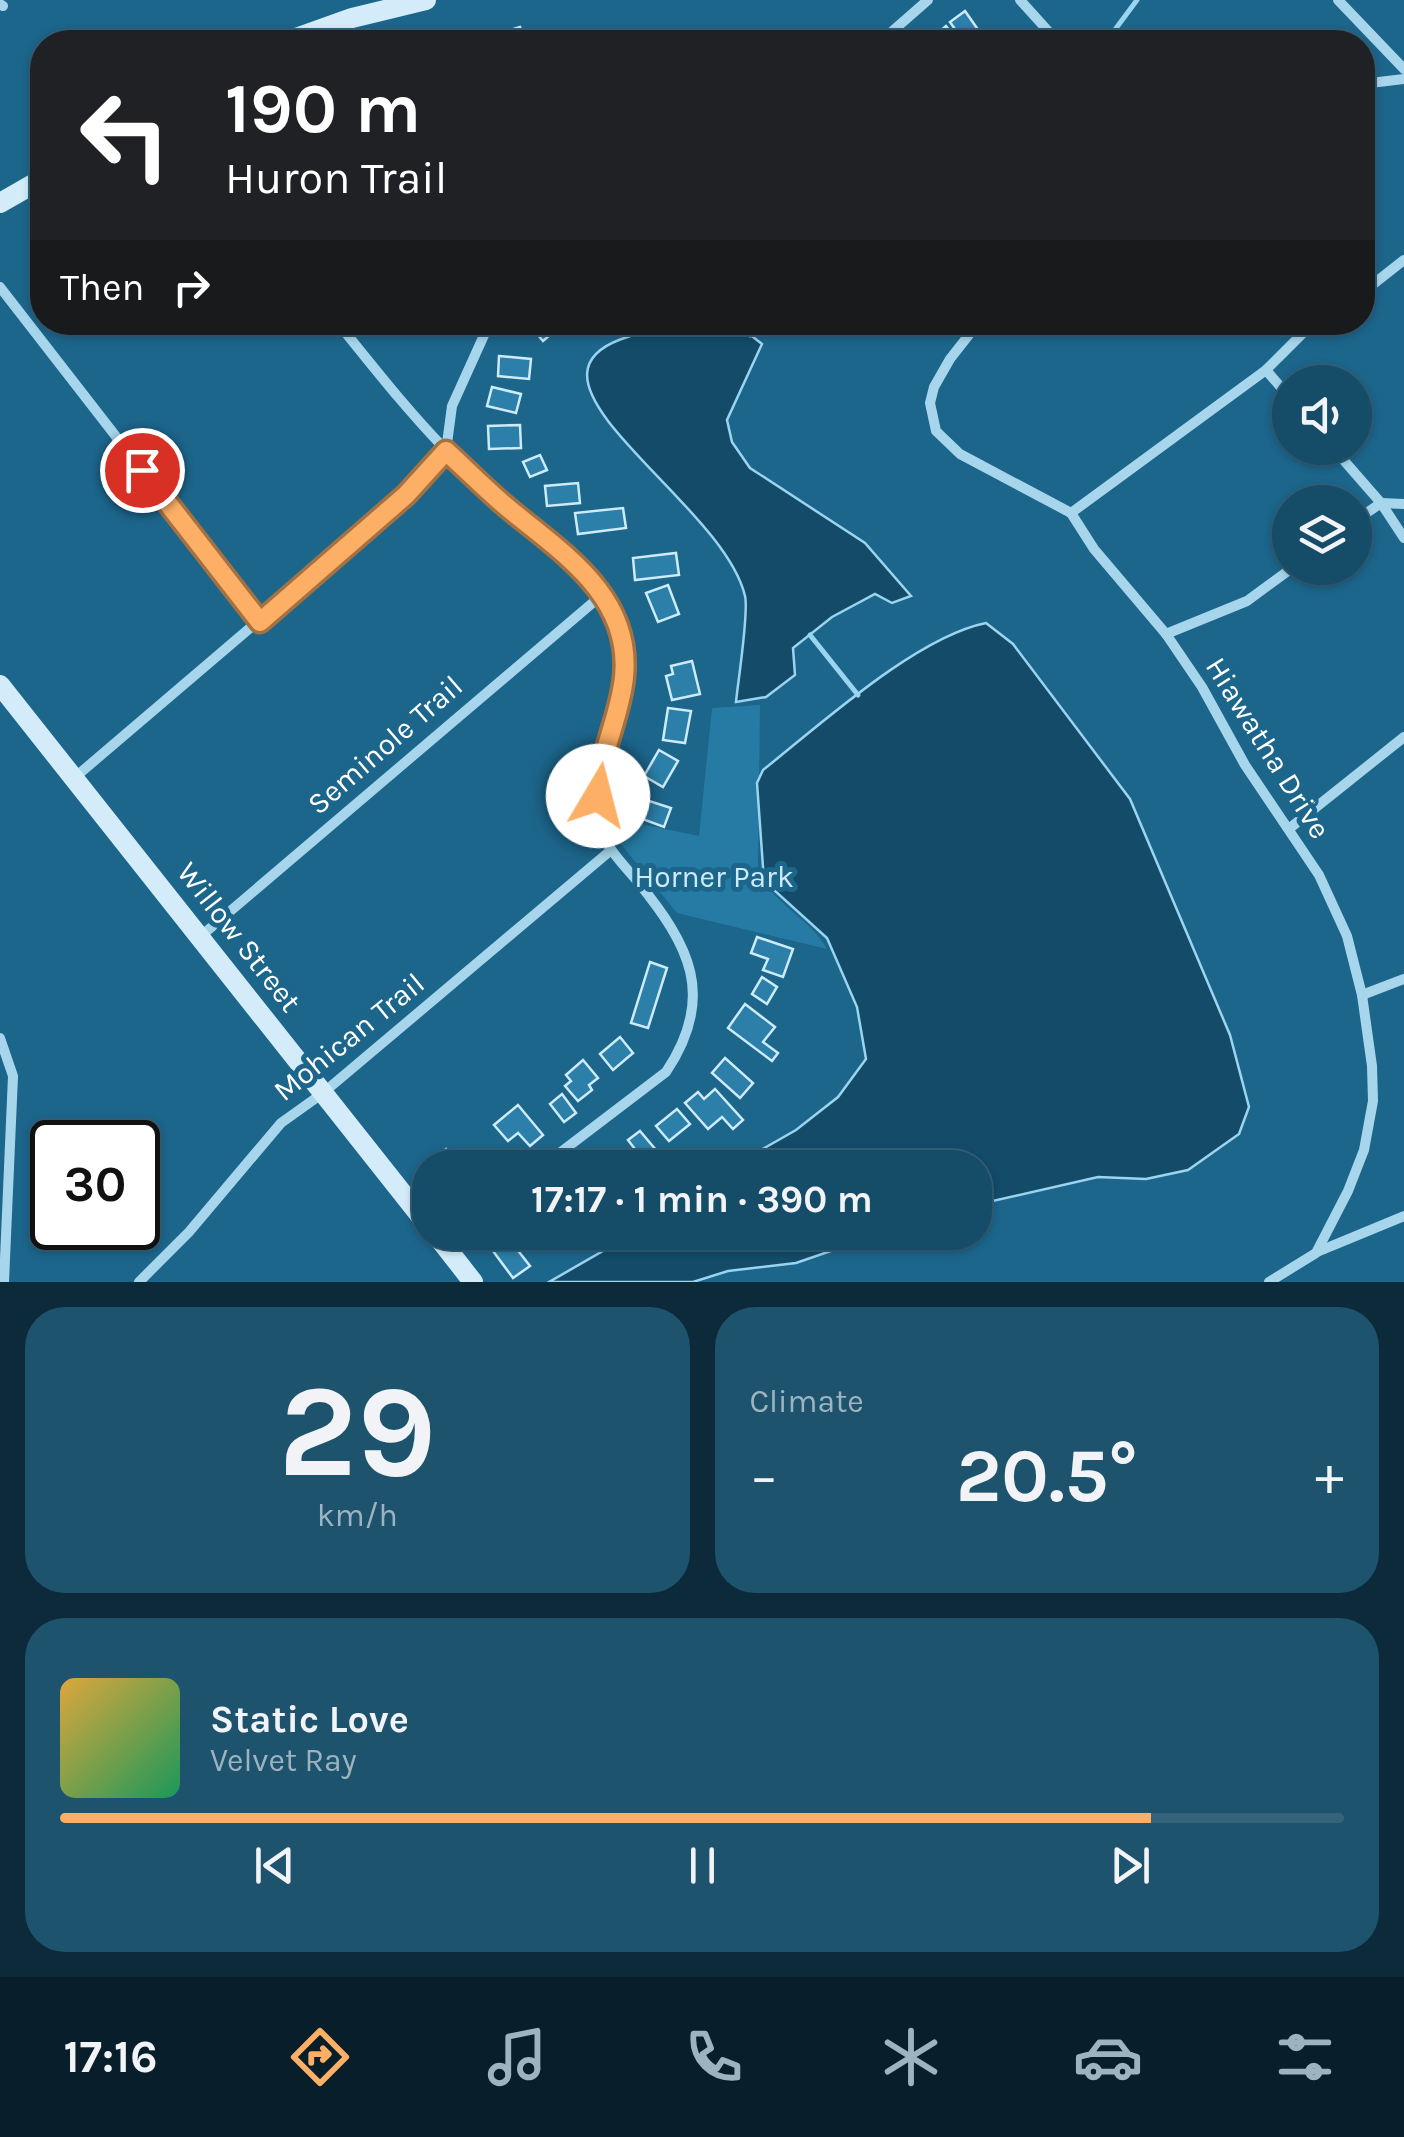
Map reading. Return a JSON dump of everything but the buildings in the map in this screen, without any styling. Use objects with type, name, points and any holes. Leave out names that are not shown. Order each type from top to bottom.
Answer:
[{"type":"street","points":[[309,30],[350,9],[426,0]]},
{"type":"street","points":[[894,30],[928,0]]},
{"type":"street","points":[[1020,0],[1047,30]]},
{"type":"street","points":[[1338,0],[1367,30]]},
{"type":"street","points":[[1375,39],[1404,69]]},
{"type":"street","points":[[1375,82],[1404,79]]},
{"type":"street","points":[[0,204],[30,185]]},
{"type":"street","points":[[1375,282],[1404,260]]},
{"type":"street","points":[[0,287],[30,326]]},
{"type":"street","points":[[37,335],[260,622]]},
{"type":"street","points":[[348,335],[446,451],[513,512],[574,560],[604,594],[620,631],[624,675],[599,770],[598,823],[610,851],[677,935],[694,982],[692,1018],[666,1072],[564,1150]]},
{"type":"street","points":[[73,779],[406,495],[446,451],[452,406],[484,335]]},
{"type":"street","name":"Hiawatha Drive","points":[[969,335],[934,387],[930,403],[936,431],[960,454],[1071,513],[1094,549],[1166,634],[1202,687],[1340,917],[1362,995],[1372,1066],[1370,1123],[1348,1190],[1316,1253]]},
{"type":"street","points":[[1071,513],[1266,370],[1301,335]]},
{"type":"street","points":[[1266,370],[1272,377]]},
{"type":"street","points":[[1348,465],[1381,502],[1404,538]]},
{"type":"street","points":[[1372,509],[1381,502],[1404,504]]},
{"type":"street","points":[[1166,634],[1247,600],[1272,582]]},
{"type":"street","name":"Seminole Trail","points":[[200,936],[604,594]]},
{"type":"street","name":"Willow Street","points":[[0,684],[323,1094],[412,1201]]},
{"type":"street","points":[[1290,828],[1404,737]]},
{"type":"street","name":"Mohican Trail","points":[[139,1282],[189,1232],[281,1123],[323,1094],[610,851]]},
{"type":"street","points":[[1362,995],[1404,980]]},
{"type":"street","points":[[0,1038],[13,1076],[4,1282]]},
{"type":"street","points":[[1269,1282],[1316,1253],[1404,1216]]},
{"type":"street","name":"Willow Street","points":[[451,1250],[473,1282]]},
{"type":"green space","name":"Horner Park","points":[[760,705],[758,870],[772,892],[811,928],[827,949],[677,913],[611,832],[607,817],[699,836],[712,708]]},
{"type":"shaded area","points":[[637,335],[750,335],[762,344],[727,420],[732,442],[750,468],[865,543],[911,596],[892,603],[875,594],[832,617],[793,648],[795,675],[766,697],[736,702],[745,596],[723,552],[608,421],[588,384],[596,354]]},
{"type":"shaded area","points":[[986,623],[1013,644],[1130,799],[1230,1035],[1249,1107],[1239,1134],[1188,1170],[1146,1179],[1098,1177],[992,1201],[992,1150],[761,1150],[796,1130],[838,1097],[866,1059],[857,1007],[827,938],[764,881],[757,783],[763,770],[840,707],[900,664],[959,631]]},
{"type":"shaded area","points":[[605,1250],[834,1250],[796,1263],[728,1271],[693,1282],[549,1282]]},
{"type":"waterway","points":[[1115,30],[1137,0]]},
{"type":"waterway","points":[[810,635],[858,695]]},
{"type":"route","points":[[142,470],[260,622],[406,495],[446,451],[513,512],[574,560],[604,594],[620,631],[624,675],[599,770],[598,796]]}]
